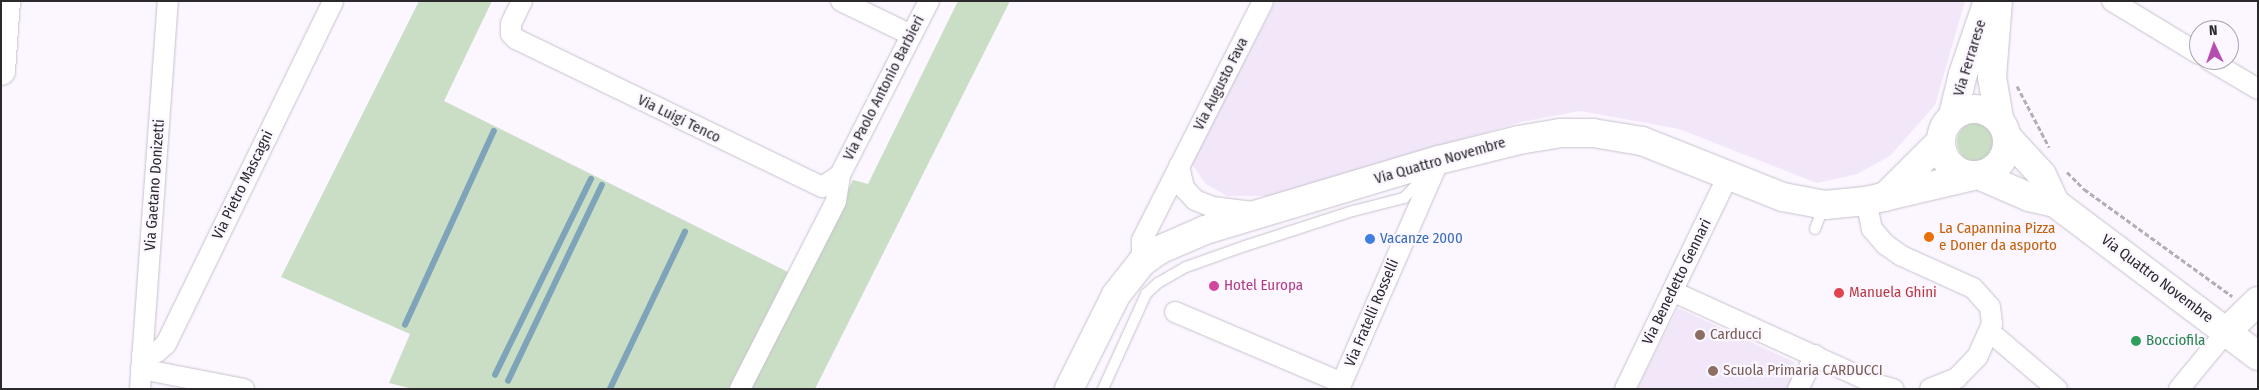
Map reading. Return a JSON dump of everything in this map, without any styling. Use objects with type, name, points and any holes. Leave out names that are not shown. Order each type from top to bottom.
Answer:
[{"type":"main road","points":[[1,71],[6,1]]},
{"type":"main road","name":"Via Ferrarese","points":[[1953,115],[1963,74],[1988,1]]},
{"type":"main road","name":"Via Ferrarese","points":[[1998,1],[1992,77],[2003,128]]},
{"type":"main road","name":"Via Quattro Novembre","points":[[1953,115],[1971,108],[1981,109],[2003,128],[2042,175],[2056,203]]},
{"type":"main road","points":[[1876,199],[1941,141],[1947,122],[1953,115]]},
{"type":"main road","name":"Via Quattro Novembre","points":[[1070,389],[1116,295],[1142,262],[1159,250],[1187,237],[1439,160],[1534,136],[1593,133],[1660,146],[1783,196],[1820,217],[1876,199],[1978,175],[1997,166],[2004,158],[2003,128]]},
{"type":"main road","name":"Via Quattro Novembre","points":[[1941,141],[1942,150],[1951,166],[1968,175],[1978,175],[2029,197],[2056,203],[2258,356]]},
{"type":"main road","points":[[2227,331],[2254,305]]},
{"type":"street","name":"Via Gaetano Donizetti","points":[[140,389],[168,1]]},
{"type":"street","name":"Via Pietro Mascagni","points":[[142,362],[166,344],[333,1]]},
{"type":"street","name":"Via Luigi Tenco","points":[[522,1],[511,24],[512,34],[516,39],[816,186],[830,185],[840,175]]},
{"type":"street","points":[[842,1],[911,36]]},
{"type":"street","name":"Via Paolo Antonio Barbieri","points":[[740,389],[836,201],[840,175],[929,1]]},
{"type":"street","name":"Via Augusto Fava","points":[[1142,262],[1142,240],[1263,1]]},
{"type":"street","points":[[2112,1],[2189,48]]},
{"type":"street","points":[[2226,70],[2258,89]]},
{"type":"street","name":"Via Fratelli Rosselli","points":[[1175,312],[1341,386],[1439,160]]},
{"type":"street","points":[[1179,166],[1184,188],[1195,200],[1212,207],[1264,213]]},
{"type":"street","name":"Via Benedetto Gennari","points":[[1625,389],[1674,292],[1728,174]]},
{"type":"street","points":[[1876,199],[1872,229],[1886,245],[1981,293],[1992,316],[1990,332],[1965,372],[1930,389]]},
{"type":"street","points":[[1674,292],[1878,385],[1893,389]]},
{"type":"street","points":[[2179,389],[2227,331]]},
{"type":"street","points":[[1990,332],[2056,389]]},
{"type":"street","points":[[1798,389],[1815,355]]},
{"type":"street","points":[[142,362],[244,389]]},
{"type":"lane","points":[[1103,389],[1146,294],[1158,283],[1186,266],[1353,211],[1404,198],[1439,160]]},
{"type":"path","points":[[2014,78],[2052,154]]},
{"type":"path","points":[[2063,169],[2084,189],[2254,305]]},
{"type":"shaded area","points":[[1276,1],[1965,1],[1935,105],[1890,156],[1857,174],[1817,183],[1679,129],[1580,111],[1521,122],[1268,196],[1227,196],[1206,184],[1191,163]]},
{"type":"shaded area","name":"Carducci","points":[[1678,308],[1794,362],[1797,371],[1788,389],[1637,389]]},
{"type":"green space","points":[[419,1],[492,1],[444,101],[788,272],[729,389],[413,389],[389,383],[410,334],[281,277]]},
{"type":"green space","points":[[958,1],[1010,1],[815,389],[748,389],[853,180],[868,184]]},
{"type":"green space","points":[[1977,122],[1991,128],[1997,142],[1991,156],[1977,162],[1963,156],[1957,142],[1963,128]]},
{"type":"waterway","points":[[405,325],[494,131]]},
{"type":"waterway","points":[[495,375],[591,179]]},
{"type":"waterway","points":[[508,381],[602,185]]},
{"type":"waterway","points":[[610,389],[685,232]]},
{"type":"place","name":"La Capannina Pizza e Doner da asporto","points":[[1929,237]]},
{"type":"place","name":"Vacanze 2000","points":[[1370,239]]},
{"type":"place","name":"Hotel Europa","points":[[1214,286]]},
{"type":"place","name":"Manuela Ghini","points":[[1839,293]]},
{"type":"place","name":"Carducci","points":[[1700,335]]},
{"type":"place","name":"Bocciofila","points":[[2136,341]]},
{"type":"place","name":"Scuola Primaria CARDUCCI","points":[[1713,371]]}]
